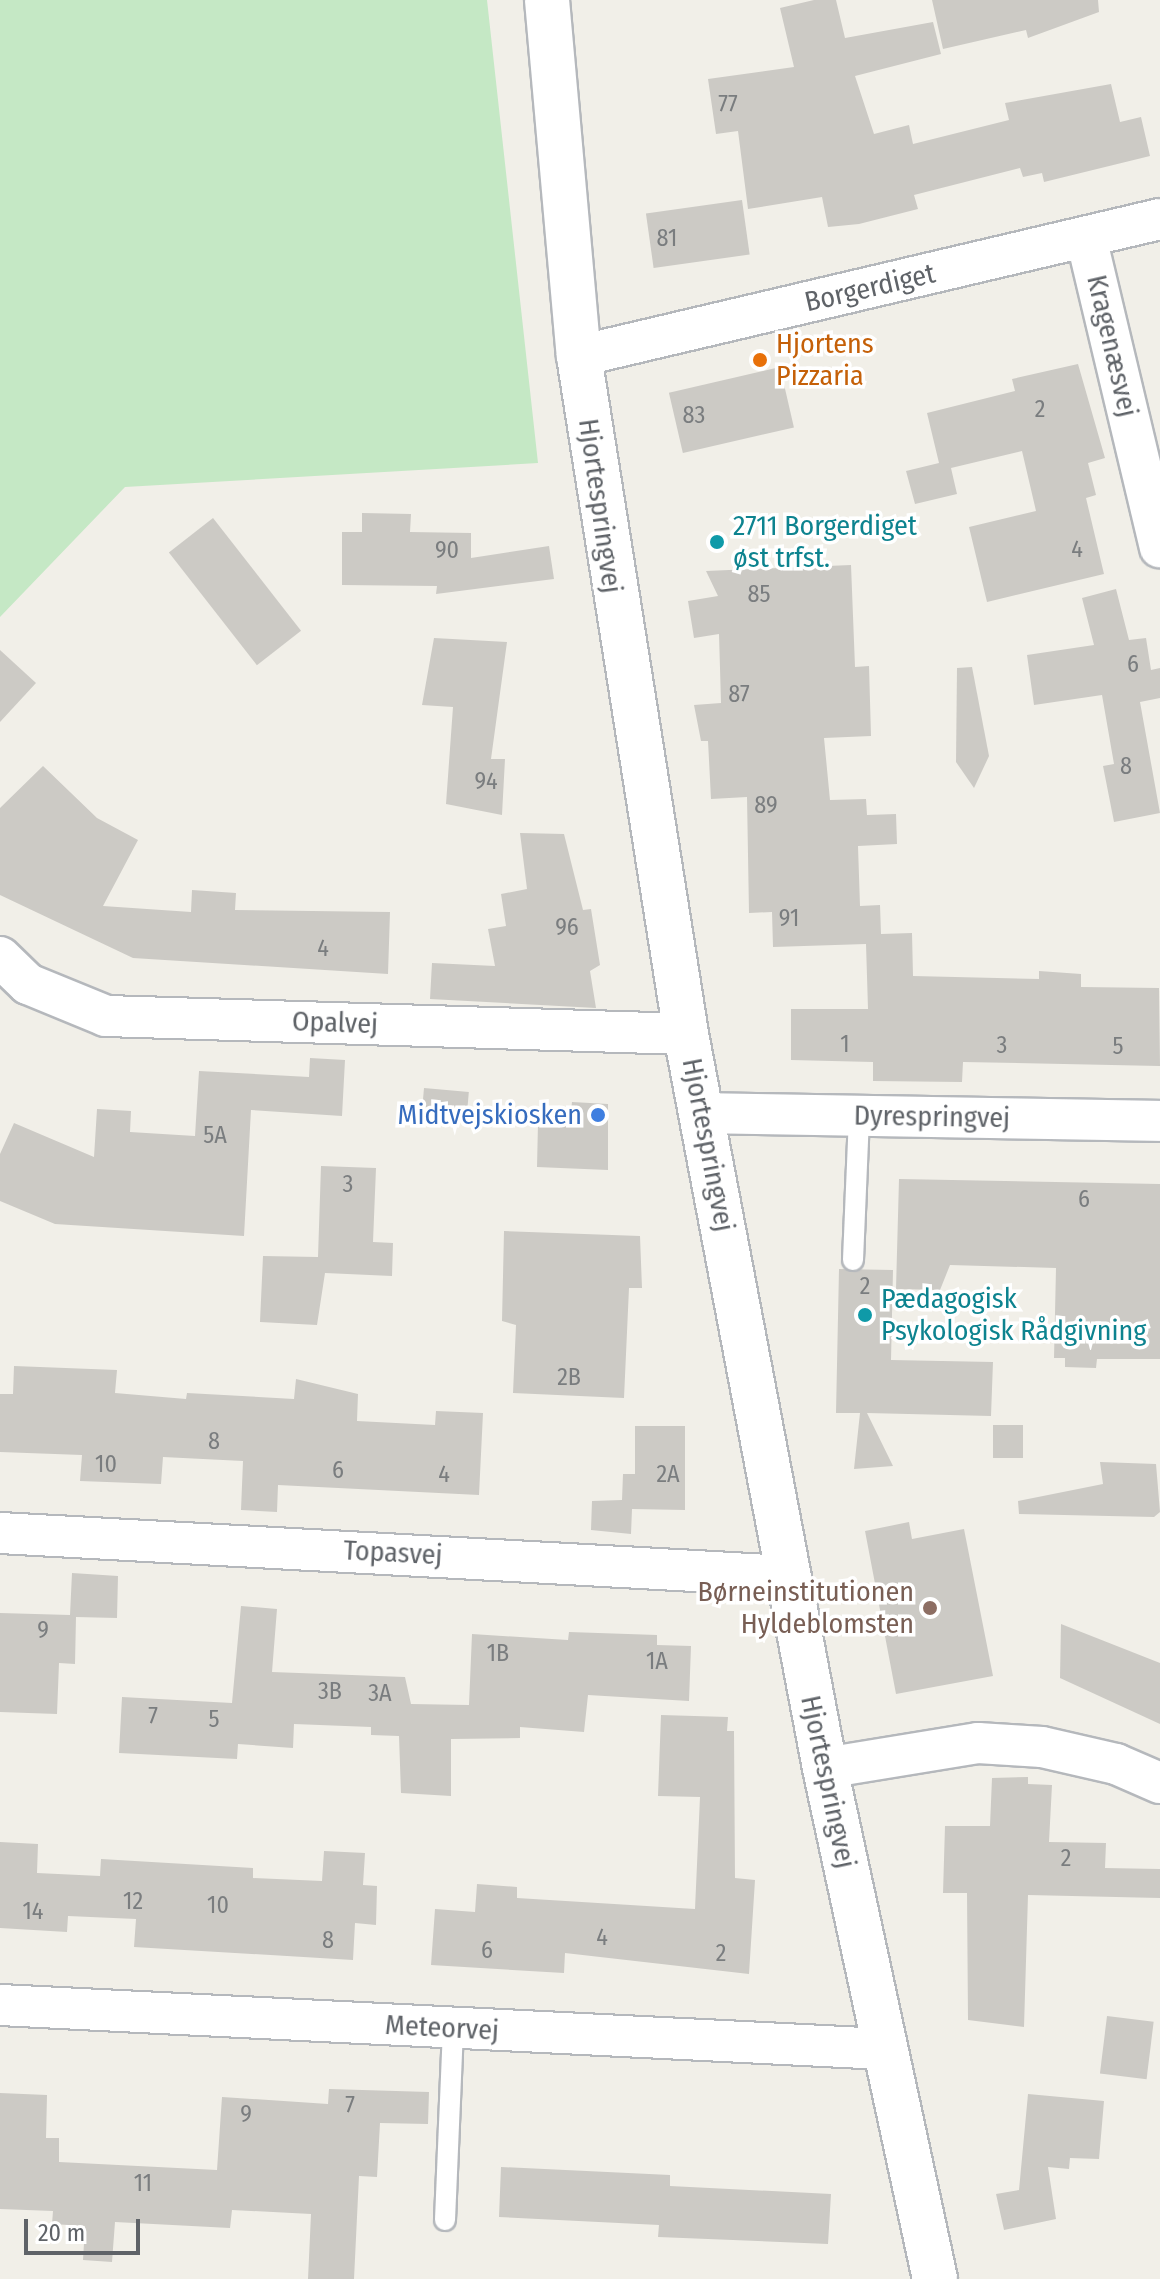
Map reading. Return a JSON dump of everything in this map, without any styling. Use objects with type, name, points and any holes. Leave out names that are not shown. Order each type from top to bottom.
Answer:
[{"type":"street","name":"Hjortespringvej","points":[[547,0],[579,356],[686,1034],[786,1576],[935,2279]]},
{"type":"street","name":"Borgerdiget","points":[[579,356],[1160,219]]},
{"type":"street","name":"Kragenæsvej","points":[[1086,237],[1160,547]]},
{"type":"street","name":"Opalvej","points":[[0,957],[28,984],[106,1016],[686,1034]]},
{"type":"street","name":"Dyrespringvej","points":[[703,1113],[1160,1121]]},
{"type":"street","name":"Topasvej","points":[[0,1533],[786,1576]]},
{"type":"street","points":[[825,1768],[978,1743],[1072,1754],[1160,1783]]},
{"type":"street","name":"Meteorvej","points":[[0,2005],[884,2049]]},
{"type":"lane","points":[[853,1260],[859,1116]]},
{"type":"lane","points":[[445,2220],[453,2029]]},
{"type":"green space","points":[[0,0],[487,0],[538,463],[125,487],[0,617]]},
{"type":"building","points":[[814,0],[836,0],[845,38],[933,22],[941,54],[855,76],[874,134],[909,125],[913,144],[1009,120],[1005,103],[1111,84],[1120,122],[1141,117],[1150,156],[1044,182],[1042,173],[1023,177],[1020,168],[914,195],[918,209],[859,224],[828,227],[822,197],[748,209],[738,131],[716,134],[708,79],[794,67],[780,8]]},
{"type":"building","points":[[932,0],[1098,0],[1099,12],[1028,38],[1026,30],[943,49]]},
{"type":"building","points":[[742,200],[750,254],[654,268],[646,213]]},
{"type":"building","points":[[1078,364],[1105,458],[1088,463],[1096,495],[1086,498],[1104,574],[987,602],[969,527],[1036,511],[1022,451],[951,468],[957,494],[915,504],[906,471],[939,463],[927,413],[1015,391],[1012,379]]},
{"type":"building","points":[[780,367],[794,427],[683,453],[669,393]]},
{"type":"building","points":[[362,513],[411,514],[410,532],[471,533],[471,558],[549,546],[554,579],[436,594],[437,586],[342,585],[342,532],[362,532]]},
{"type":"building","points":[[213,518],[301,631],[257,665],[169,552]]},
{"type":"building","points":[[851,565],[855,667],[869,666],[871,736],[824,738],[830,800],[866,799],[867,815],[896,814],[897,844],[858,846],[860,906],[880,905],[881,934],[912,933],[913,976],[1039,979],[1039,971],[1081,974],[1081,987],[1159,988],[1160,1066],[963,1062],[962,1082],[873,1081],[873,1062],[791,1060],[791,1009],[868,1009],[866,944],[773,947],[772,912],[749,913],[747,797],[711,799],[708,741],[701,741],[694,705],[721,703],[719,634],[694,638],[688,601],[718,596],[706,571]]},
{"type":"building","points":[[1116,589],[1129,640],[1146,638],[1151,670],[1160,668],[1160,698],[1140,702],[1160,813],[1114,822],[1103,766],[1114,764],[1102,695],[1034,705],[1027,655],[1094,645],[1082,598]]},
{"type":"building","points":[[434,638],[507,642],[491,759],[505,759],[502,815],[446,804],[453,707],[422,705]]},
{"type":"building","points":[[0,650],[36,683],[0,722]]},
{"type":"building","points":[[972,667],[989,756],[974,788],[956,762],[957,668]]},
{"type":"building","points":[[43,766],[97,818],[138,840],[103,906],[191,912],[192,890],[236,893],[235,910],[390,912],[388,974],[133,958],[0,895],[0,808]]},
{"type":"building","points":[[520,833],[564,834],[583,910],[591,909],[600,965],[590,971],[596,1008],[430,999],[432,963],[495,966],[488,929],[506,926],[501,894],[527,889]]},
{"type":"building","points":[[310,1058],[345,1060],[342,1116],[251,1110],[244,1236],[55,1224],[0,1201],[0,1154],[14,1123],[94,1157],[97,1109],[131,1111],[130,1132],[195,1136],[199,1071],[309,1077]]},
{"type":"building","points":[[424,1088],[469,1092],[466,1121],[421,1117]]},
{"type":"building","points":[[572,1102],[608,1104],[608,1170],[537,1167],[538,1123],[570,1119]]},
{"type":"building","points":[[321,1166],[376,1168],[373,1242],[393,1243],[392,1276],[325,1273],[317,1325],[260,1322],[263,1256],[318,1257]]},
{"type":"building","points":[[899,1179],[1160,1184],[1160,1359],[1097,1359],[1096,1368],[1065,1367],[1065,1358],[1054,1358],[1056,1268],[950,1265],[940,1290],[896,1289]]},
{"type":"building","points":[[504,1231],[640,1236],[642,1288],[629,1288],[624,1398],[513,1393],[516,1325],[502,1321]]},
{"type":"building","name":"Pædagogisk Psykologisk Rådgivning","points":[[839,1269],[893,1270],[891,1360],[993,1362],[991,1416],[867,1413],[893,1466],[854,1469],[860,1413],[836,1413]]},
{"type":"building","points":[[14,1366],[117,1370],[115,1393],[186,1399],[187,1393],[294,1399],[296,1379],[358,1394],[357,1421],[435,1425],[436,1411],[483,1413],[479,1495],[278,1485],[277,1512],[241,1510],[243,1461],[163,1457],[161,1484],[80,1481],[82,1455],[0,1452],[0,1394],[13,1394]]},
{"type":"building","points":[[993,1425],[1023,1425],[1023,1458],[993,1458]]},
{"type":"building","points":[[635,1426],[685,1426],[685,1510],[632,1509],[631,1534],[591,1530],[592,1501],[622,1500],[623,1474],[635,1474]]},
{"type":"building","points":[[1100,1462],[1156,1464],[1160,1512],[1154,1517],[1019,1514],[1018,1501],[1103,1484]]},
{"type":"building","name":"Børneinstitutionen Hyldeblomsten","points":[[909,1522],[912,1539],[964,1529],[993,1676],[896,1694],[865,1531]]},
{"type":"building","points":[[72,1573],[118,1576],[117,1618],[76,1617],[75,1664],[59,1663],[57,1714],[0,1712],[0,1613],[70,1615]]},
{"type":"building","points":[[241,1606],[277,1609],[272,1672],[405,1677],[411,1704],[469,1705],[472,1634],[568,1640],[569,1632],[657,1635],[657,1645],[691,1646],[689,1701],[588,1695],[584,1732],[520,1727],[520,1738],[451,1739],[451,1796],[401,1793],[399,1736],[371,1735],[371,1727],[294,1724],[293,1748],[238,1744],[237,1759],[119,1753],[122,1697],[232,1703]]},
{"type":"building","points":[[1061,1624],[1160,1663],[1160,1724],[1060,1678]]},
{"type":"building","points":[[661,1715],[728,1717],[727,1731],[734,1731],[735,1878],[755,1880],[749,1974],[565,1953],[564,1973],[431,1965],[435,1909],[475,1912],[477,1884],[517,1887],[517,1898],[695,1909],[700,1797],[658,1796]]},
{"type":"building","points":[[1028,1777],[1028,1784],[1052,1785],[1049,1842],[1106,1843],[1105,1868],[1160,1869],[1160,1898],[1028,1895],[1024,2027],[968,2020],[967,1893],[943,1893],[945,1826],[990,1826],[992,1778]]},
{"type":"building","points":[[0,1842],[38,1844],[37,1873],[100,1876],[101,1859],[253,1868],[253,1878],[322,1881],[324,1851],[365,1853],[363,1885],[377,1886],[376,1925],[355,1923],[353,1960],[134,1947],[136,1919],[68,1916],[67,1932],[0,1928]]},
{"type":"building","points":[[1107,2016],[1154,2022],[1147,2079],[1100,2074]]},
{"type":"building","points":[[329,2089],[429,2092],[428,2124],[380,2123],[377,2177],[359,2176],[354,2279],[308,2279],[311,2214],[232,2210],[230,2228],[115,2222],[112,2262],[83,2260],[85,2226],[52,2224],[53,2211],[0,2209],[0,2093],[47,2095],[46,2138],[59,2138],[59,2162],[217,2170],[222,2097],[328,2104]]},
{"type":"building","points":[[1028,2094],[1104,2101],[1099,2159],[1070,2158],[1069,2169],[1048,2167],[1056,2219],[1004,2230],[996,2194],[1019,2190]]},
{"type":"building","points":[[501,2167],[670,2175],[670,2186],[831,2194],[828,2244],[658,2237],[659,2225],[499,2217]]},
{"type":"place","name":"Hjortens Pizzaria","points":[[760,360]]},
{"type":"place","name":"2711 Borgerdiget øst trfst.","points":[[717,542]]},
{"type":"place","name":"Midtvejskiosken","points":[[598,1115]]},
{"type":"place","name":"Pædagogisk Psykologisk Rådgivning","points":[[865,1315]]},
{"type":"place","name":"Børneinstitutionen Hyldeblomsten","points":[[930,1608]]}]
